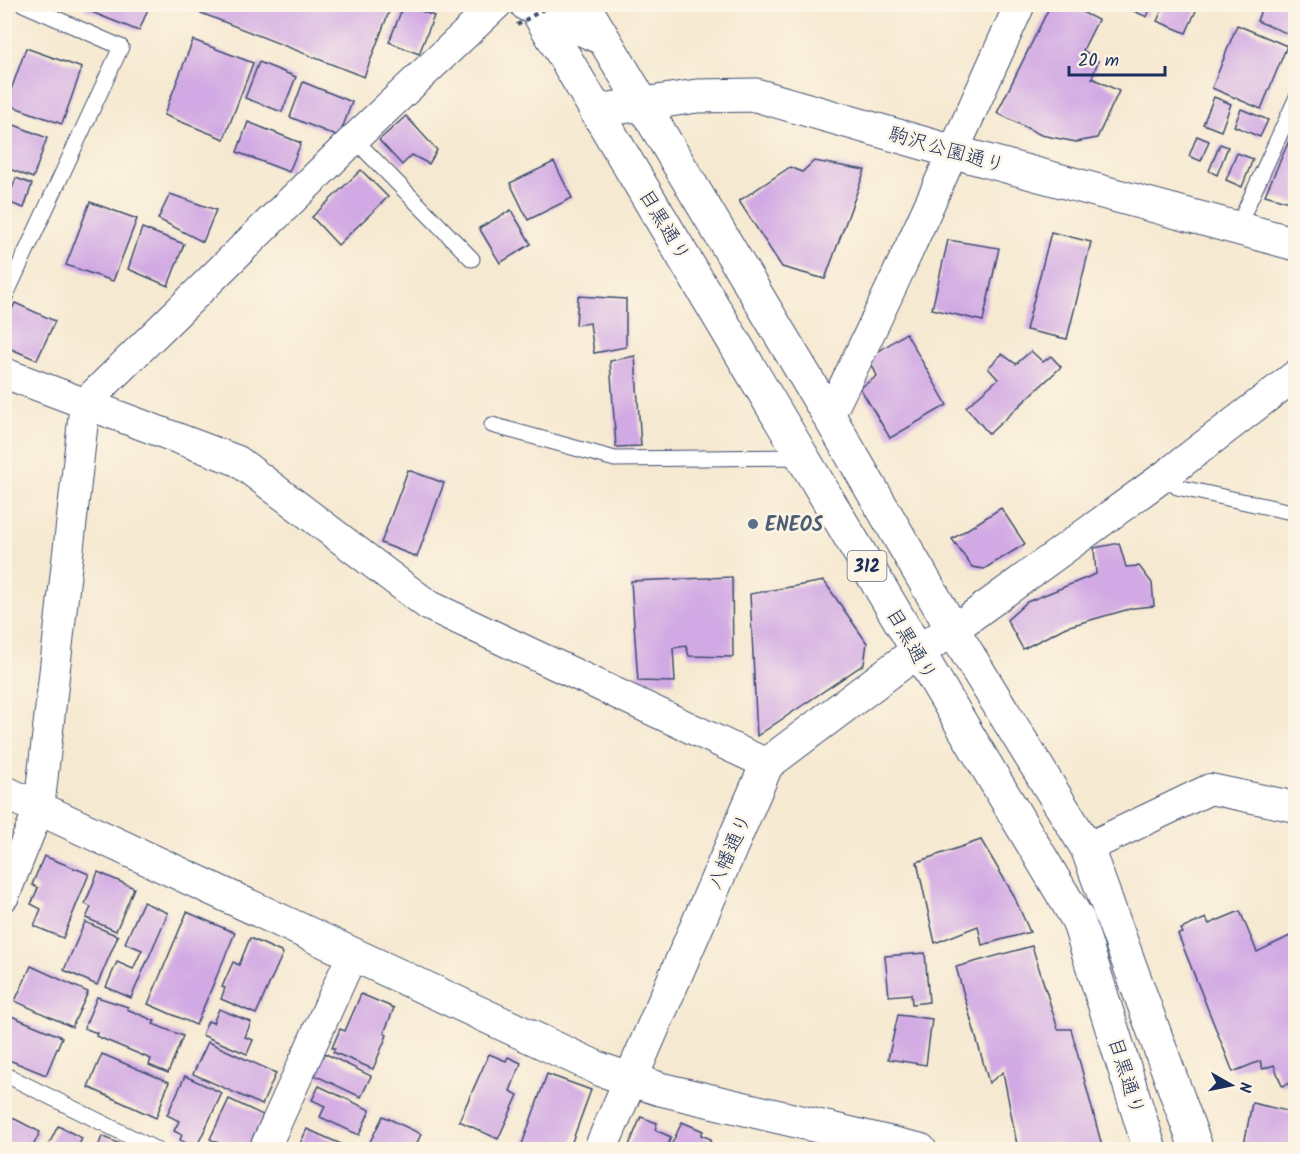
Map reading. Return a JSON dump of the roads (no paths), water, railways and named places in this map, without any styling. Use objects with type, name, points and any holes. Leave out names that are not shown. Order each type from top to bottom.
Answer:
[{"type":"main road","name":"目黒通り","points":[[583,4],[829,416],[953,630],[1087,848],[1197,1149]]},
{"type":"main road","name":"目黒通り","points":[[527,9],[596,111],[804,457],[916,652],[1078,920],[1150,1149]]},
{"type":"main road","name":"駒沢公園通り","points":[[596,111],[717,94],[756,94],[954,152],[1296,244]]},
{"type":"main road","name":"八幡通り","points":[[600,1149],[767,764],[916,652],[953,630]]},
{"type":"main road","points":[[4,792],[630,1081],[920,1149]]},
{"type":"street","points":[[829,416],[954,152],[1020,4]]},
{"type":"street","points":[[4,896],[39,808],[85,404],[354,139],[527,9],[603,39]]},
{"type":"street","points":[[4,373],[238,461],[428,606],[767,764]]},
{"type":"street","points":[[953,630],[1167,474],[1296,375]]},
{"type":"street","points":[[1087,848],[1210,789],[1296,807]]},
{"type":"street","points":[[264,1149],[353,953]]},
{"type":"lane","points":[[4,299],[121,47],[23,4]]},
{"type":"lane","points":[[1238,228],[1296,99]]},
{"type":"lane","points":[[354,139],[472,259]]},
{"type":"lane","points":[[492,425],[615,459],[804,457]]},
{"type":"lane","points":[[1167,474],[1177,487],[1296,513]]},
{"type":"lane","points":[[4,1074],[157,1149]]},
{"type":"place","name":"ENEOS","points":[[753,524]]}]
